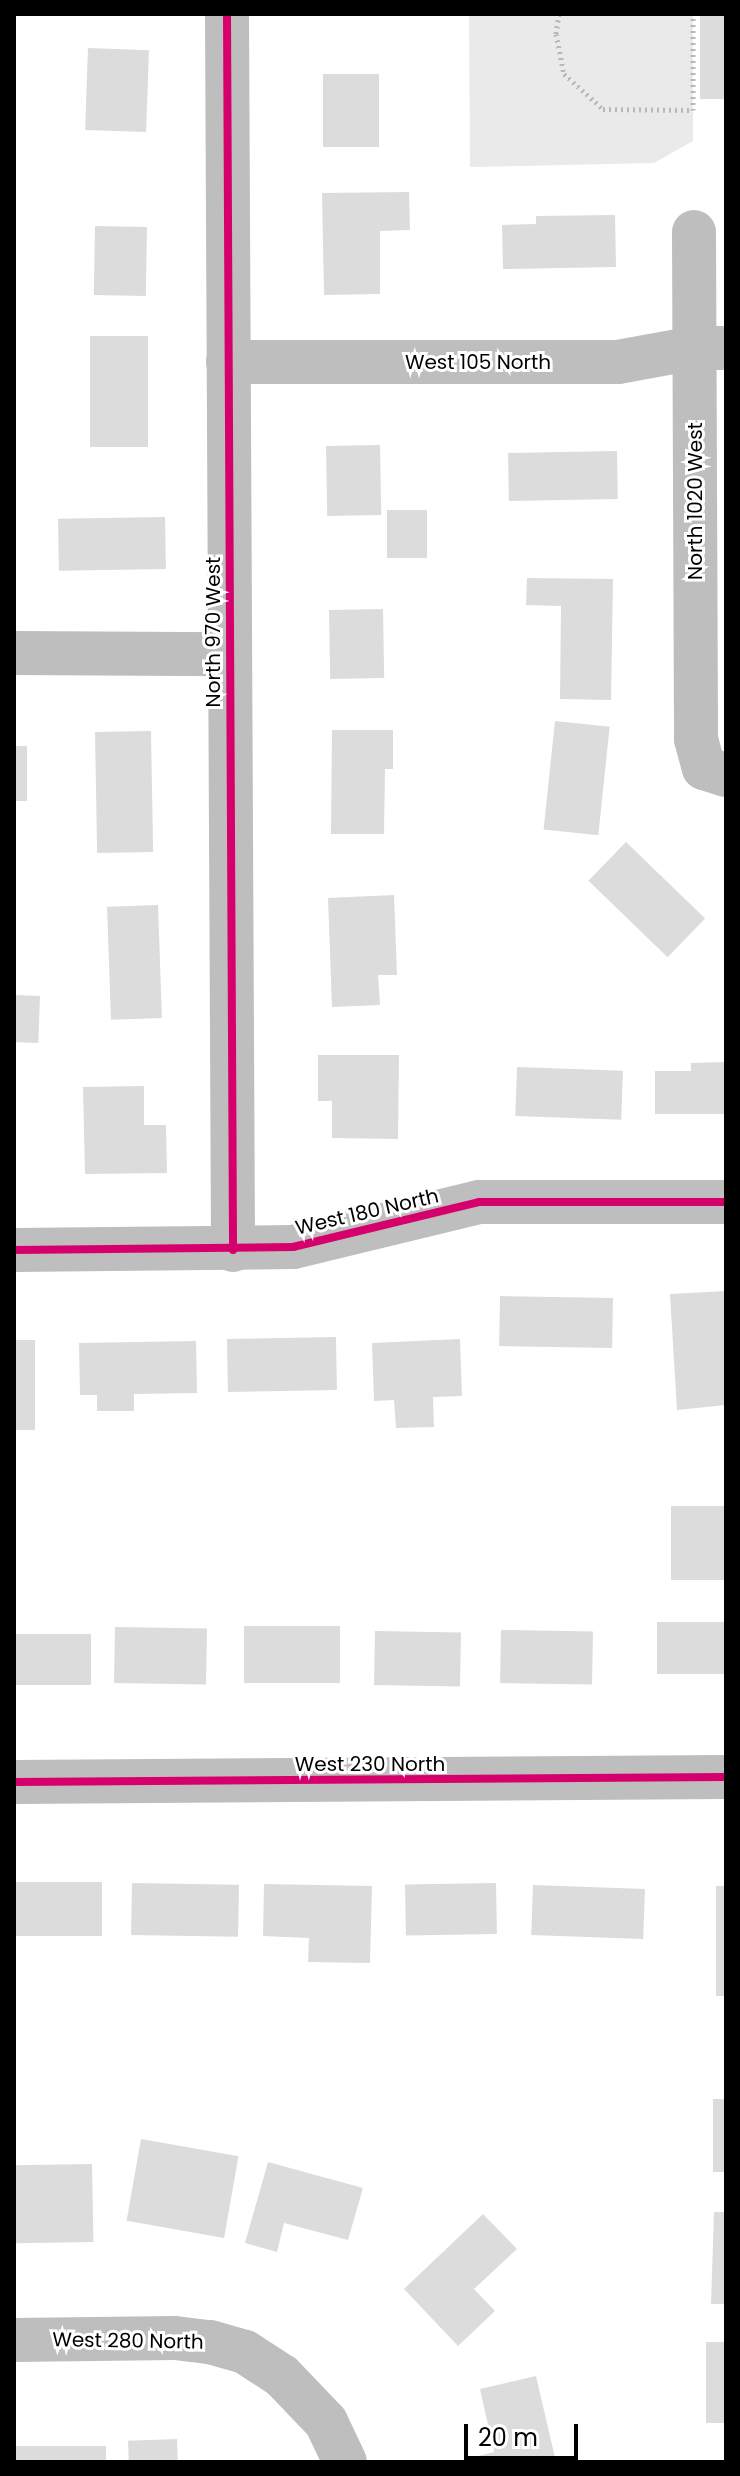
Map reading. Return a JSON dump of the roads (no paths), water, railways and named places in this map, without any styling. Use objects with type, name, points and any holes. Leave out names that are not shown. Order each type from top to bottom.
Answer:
[{"type":"street","name":"North 970 West","points":[[227,14],[233,1250]]},
{"type":"street","name":"North 1020 West","points":[[694,232],[710,348],[696,739],[715,772]]},
{"type":"street","name":"West 105 North","points":[[228,362],[618,362],[710,348]]},
{"type":"street","points":[[14,653],[229,654]]},
{"type":"street","name":"West 180 North","points":[[14,1250],[293,1247],[479,1202],[726,1202]]},
{"type":"street","name":"West 230 North","points":[[14,1782],[726,1777]]},
{"type":"street","name":"West 280 North","points":[[14,2340],[175,2338],[210,2342],[245,2352],[282,2376],[326,2422],[345,2462]]}]
